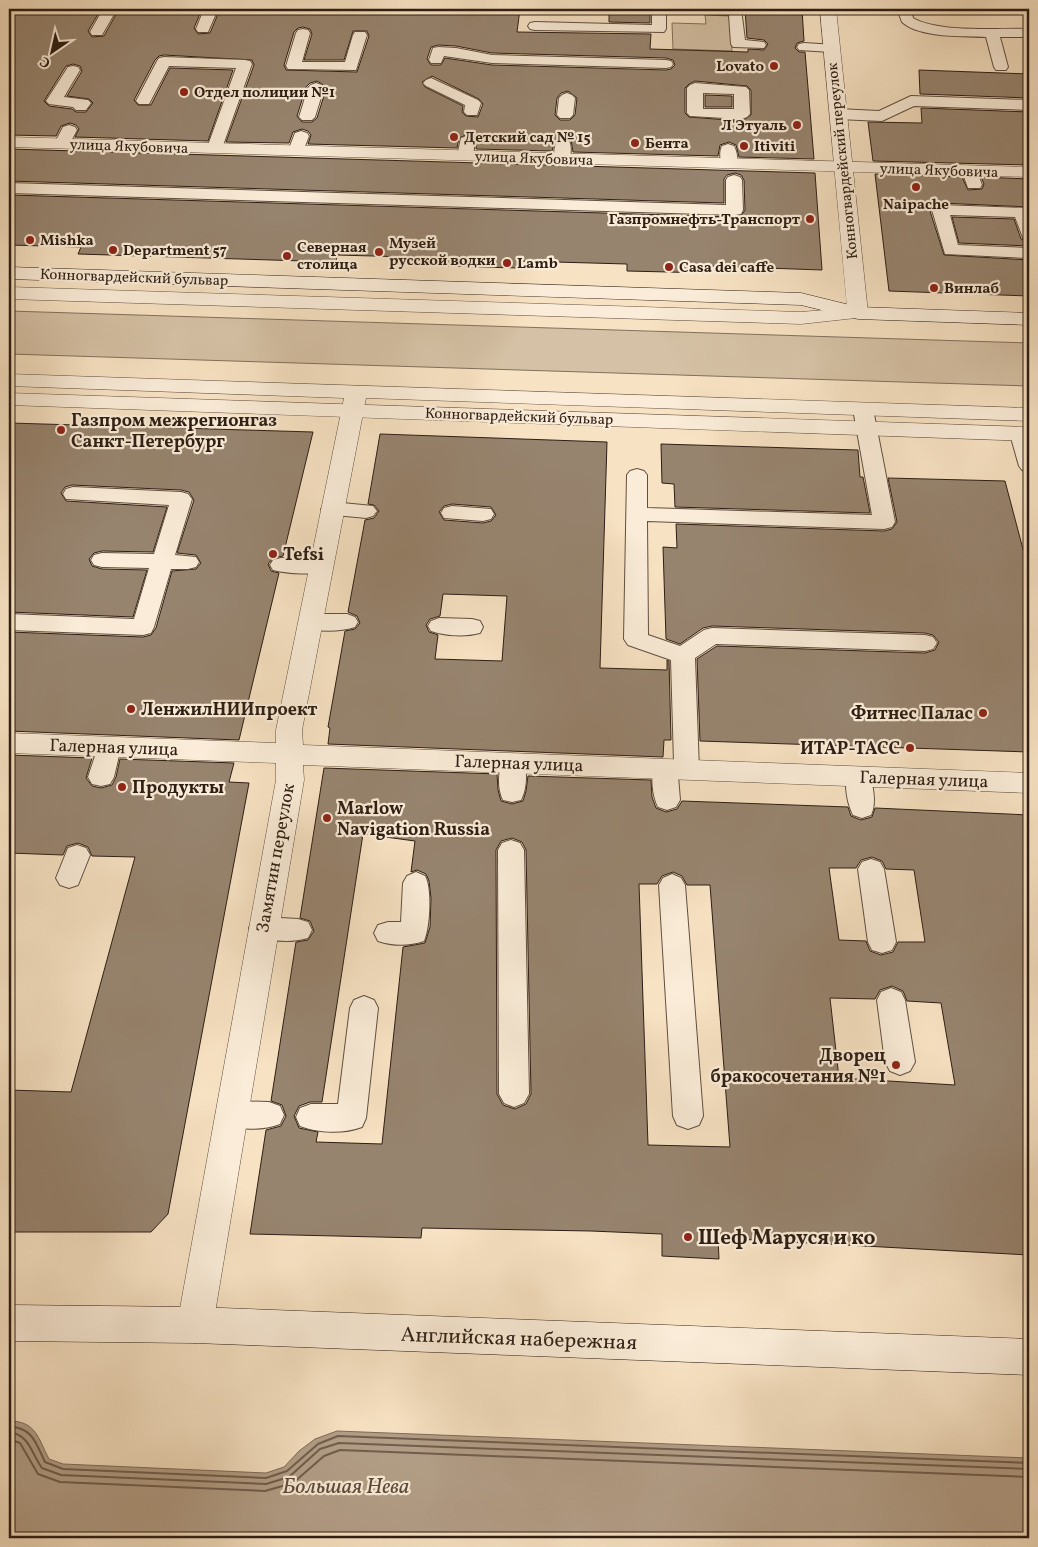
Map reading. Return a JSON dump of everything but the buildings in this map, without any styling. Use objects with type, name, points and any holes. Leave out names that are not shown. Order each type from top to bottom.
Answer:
[{"type":"street","name":"Конногвардейский переулок","points":[[828,9],[858,312]]},
{"type":"street","name":"улица Якубовича","points":[[9,142],[66,136],[215,148],[299,143],[563,151],[732,167],[843,167],[972,178],[1029,172]]},
{"type":"street","name":"Конногвардейский бульвар","points":[[9,273],[791,298],[858,312]]},
{"type":"street","name":"Конногвардейский бульвар","points":[[9,293],[801,318],[858,312],[1029,319]]},
{"type":"street","name":"Конногвардейский бульвар","points":[[9,380],[354,401]]},
{"type":"street","name":"Конногвардейский бульвар","points":[[9,399],[354,401],[865,418],[1026,427]]},
{"type":"street","name":"Замятин переулок","points":[[195,1325],[290,780],[289,730],[354,401]]},
{"type":"street","name":"Галерная улица","points":[[9,743],[1029,783]]},
{"type":"street","name":"Английская набережная","points":[[9,1323],[195,1325],[1029,1357]]},
{"type":"lane","points":[[97,32],[110,9]]},
{"type":"lane","points":[[202,29],[211,9]]},
{"type":"lane","points":[[534,26],[659,29],[659,9]]},
{"type":"lane","points":[[686,9],[736,11],[738,44],[758,45]]},
{"type":"lane","points":[[904,9],[905,17],[910,22],[937,30],[1029,33]]},
{"type":"lane","points":[[992,32],[1001,67]]},
{"type":"lane","points":[[303,33],[293,66],[322,70],[351,67],[360,35]]},
{"type":"lane","points":[[804,47],[831,48]]},
{"type":"lane","points":[[436,60],[438,52],[456,52],[492,60],[666,64]]},
{"type":"lane","points":[[144,101],[164,62],[245,64],[215,148]]},
{"type":"lane","points":[[73,70],[54,102],[83,103],[81,107]]},
{"type":"lane","points":[[431,83],[473,103],[472,112]]},
{"type":"lane","points":[[307,117],[316,88]]},
{"type":"lane","points":[[566,115],[567,98]]},
{"type":"lane","points":[[838,114],[882,116],[911,101],[1029,105]]},
{"type":"lane","points":[[9,188],[735,210],[732,167]]},
{"type":"lane","points":[[1029,234],[1026,212],[980,208],[940,210],[951,250],[1029,253]]},
{"type":"lane","points":[[637,514],[884,522],[865,418]]},
{"type":"lane","points":[[1026,427],[1029,466]]},
{"type":"lane","points":[[637,474],[636,638],[683,656]]},
{"type":"lane","points":[[9,622],[143,627],[181,499],[73,494]]},
{"type":"lane","points":[[332,510],[366,511]]},
{"type":"lane","points":[[452,513],[483,514]]},
{"type":"lane","points":[[102,560],[188,562]]},
{"type":"lane","points":[[281,565],[321,566]]},
{"type":"lane","points":[[310,622],[346,622]]},
{"type":"lane","points":[[439,626],[472,627]]},
{"type":"lane","points":[[683,656],[712,636],[925,643]]},
{"type":"lane","points":[[667,800],[676,769],[683,656]]},
{"type":"lane","points":[[101,777],[109,747]]},
{"type":"lane","points":[[512,793],[513,763]]},
{"type":"lane","points":[[858,777],[862,808]]},
{"type":"lane","points":[[511,850],[514,1094]]},
{"type":"lane","points":[[871,869],[882,942]]},
{"type":"lane","points":[[388,933],[414,933],[416,883]]},
{"type":"lane","points":[[672,885],[688,1116]]},
{"type":"lane","points":[[264,928],[298,930]]},
{"type":"lane","points":[[890,1000],[900,1062]]},
{"type":"lane","points":[[311,1117],[351,1118],[364,1008]]},
{"type":"lane","points":[[231,1114],[269,1115]]},
{"type":"shaded area","points":[[705,15],[729,16],[732,51],[673,49],[672,23],[706,24]]},
{"type":"shaded area","points":[[9,311],[1029,343],[1029,386],[9,354]]},
{"type":"water","name":"Большая Нева","points":[[9,1421],[31,1427],[39,1438],[49,1459],[63,1464],[266,1473],[284,1467],[299,1451],[315,1439],[337,1431],[1029,1458],[1029,1538],[9,1538]]},
{"type":"place","name":"Lovato","points":[[774,66]]},
{"type":"place","name":"Отдел полиции №1","points":[[184,92]]},
{"type":"place","name":"Л'Этуаль","points":[[797,125]]},
{"type":"place","name":"Детский сад № 15","points":[[454,137]]},
{"type":"place","name":"Бента","points":[[635,143]]},
{"type":"place","name":"Itiviti","points":[[744,146]]},
{"type":"place","name":"Naipache","points":[[916,187]]},
{"type":"place","name":"Газпромнефть-Транспорт","points":[[810,219]]},
{"type":"place","name":"Mishka","points":[[30,240]]},
{"type":"place","name":"Department 57","points":[[113,250]]},
{"type":"place","name":"Музей русской водки","points":[[379,252]]},
{"type":"place","name":"Северная столица","points":[[287,256]]},
{"type":"place","name":"Lamb","points":[[507,263]]},
{"type":"place","name":"Casa dei caffe","points":[[669,267]]},
{"type":"place","name":"Винлаб","points":[[934,288]]},
{"type":"place","name":"Газпром межрегионгаз Санкт-Петербург","points":[[61,430]]},
{"type":"place","name":"Tefsi","points":[[273,554]]},
{"type":"place","name":"ЛенжилНИИпроект","points":[[131,709]]},
{"type":"place","name":"Фитнес Палас","points":[[983,713]]},
{"type":"place","name":"ИТАР-ТАСС","points":[[910,748]]},
{"type":"place","name":"Продукты","points":[[122,787]]},
{"type":"place","name":"Marlow Navigation Russia","points":[[327,818]]},
{"type":"place","name":"Дворец бракосочетания №1","points":[[896,1065]]},
{"type":"place","name":"Шеф Маруся и ко","points":[[688,1237]]}]
